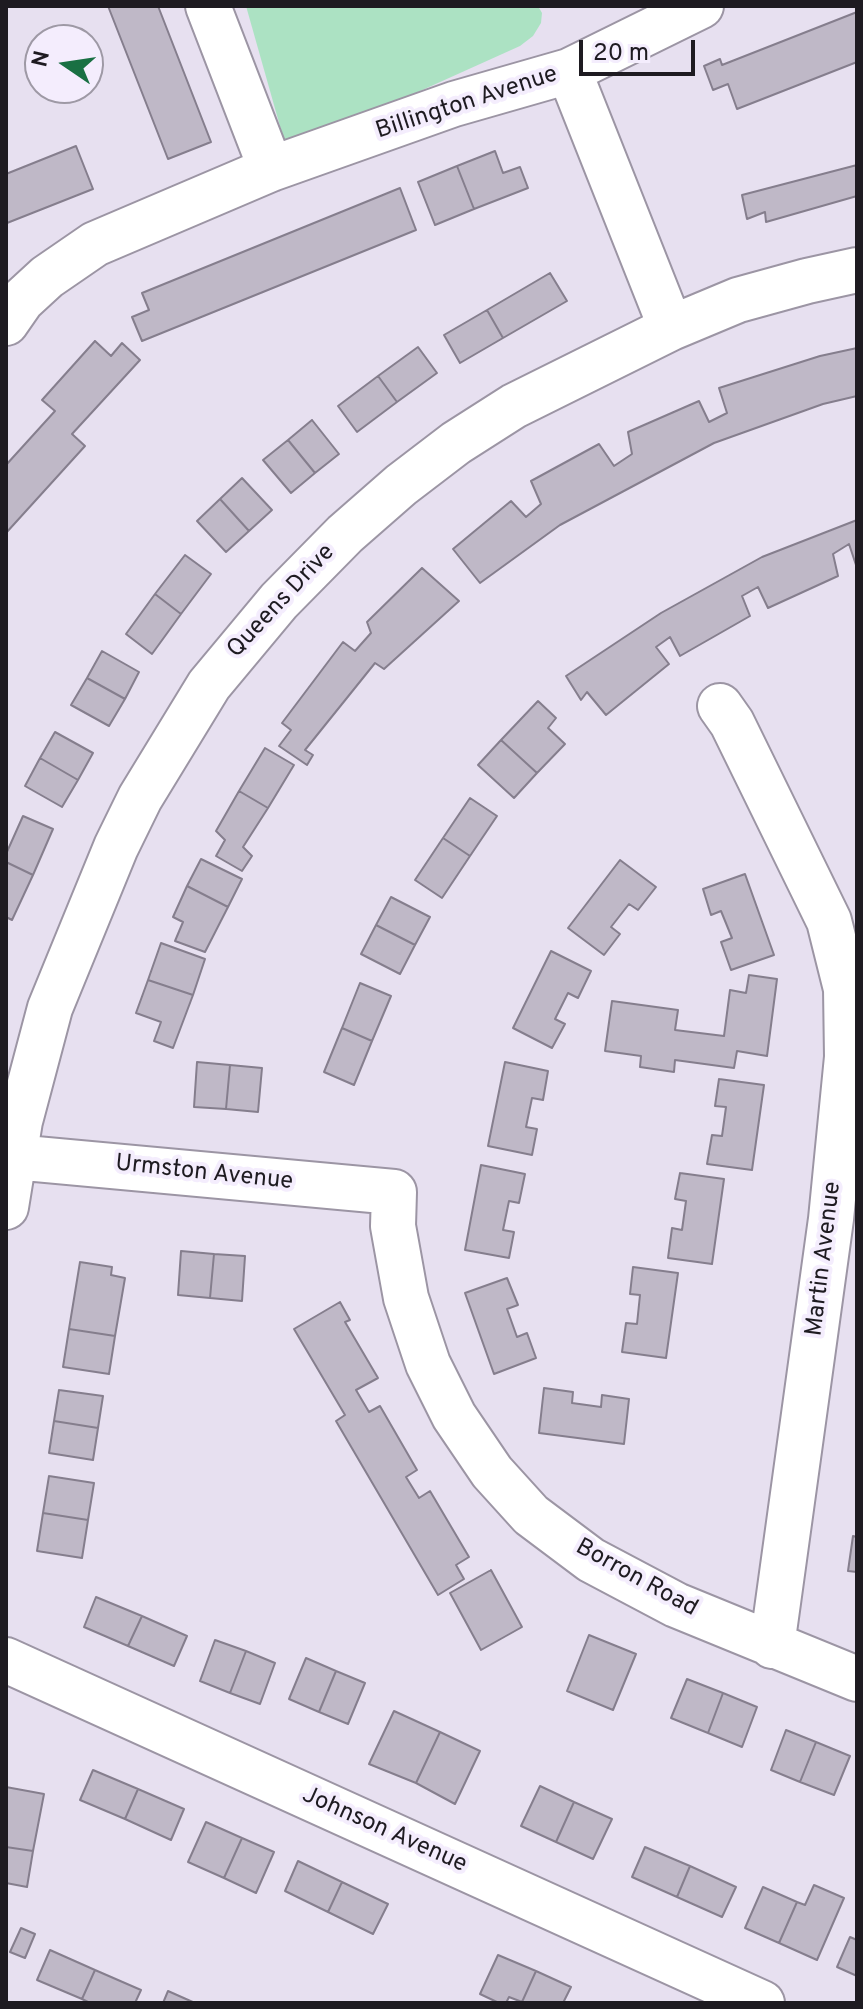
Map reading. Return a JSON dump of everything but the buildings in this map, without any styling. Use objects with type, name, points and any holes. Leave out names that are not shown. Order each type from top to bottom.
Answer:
[{"type":"street","points":[[208,6],[271,169]]},
{"type":"street","name":"Billington Avenue","points":[[6,323],[22,300],[47,277],[95,244],[271,169],[454,104],[569,71],[701,6]]},
{"type":"street","points":[[569,71],[671,328]]},
{"type":"street","name":"Queens Drive","points":[[6,1207],[14,1157],[50,1008],[116,847],[171,744],[209,685],[248,635],[345,534],[401,485],[456,443],[514,406],[671,328],[738,300],[857,270]]},
{"type":"street","name":"Martin Avenue","points":[[720,706],[732,723],[829,921],[846,989],[847,1057],[831,1219],[772,1646]]},
{"type":"street","name":"Urmston Avenue","points":[[14,1157],[394,1192]]},
{"type":"street","name":"Borron Road","points":[[394,1192],[393,1226],[406,1298],[428,1364],[454,1416],[492,1472],[531,1515],[591,1560],[676,1605],[857,1679]]},
{"type":"street","name":"Johnson Avenue","points":[[6,1660],[762,2003]]},
{"type":"green space","points":[[246,6],[538,6],[542,13],[541,23],[533,36],[520,46],[287,151]]}]
